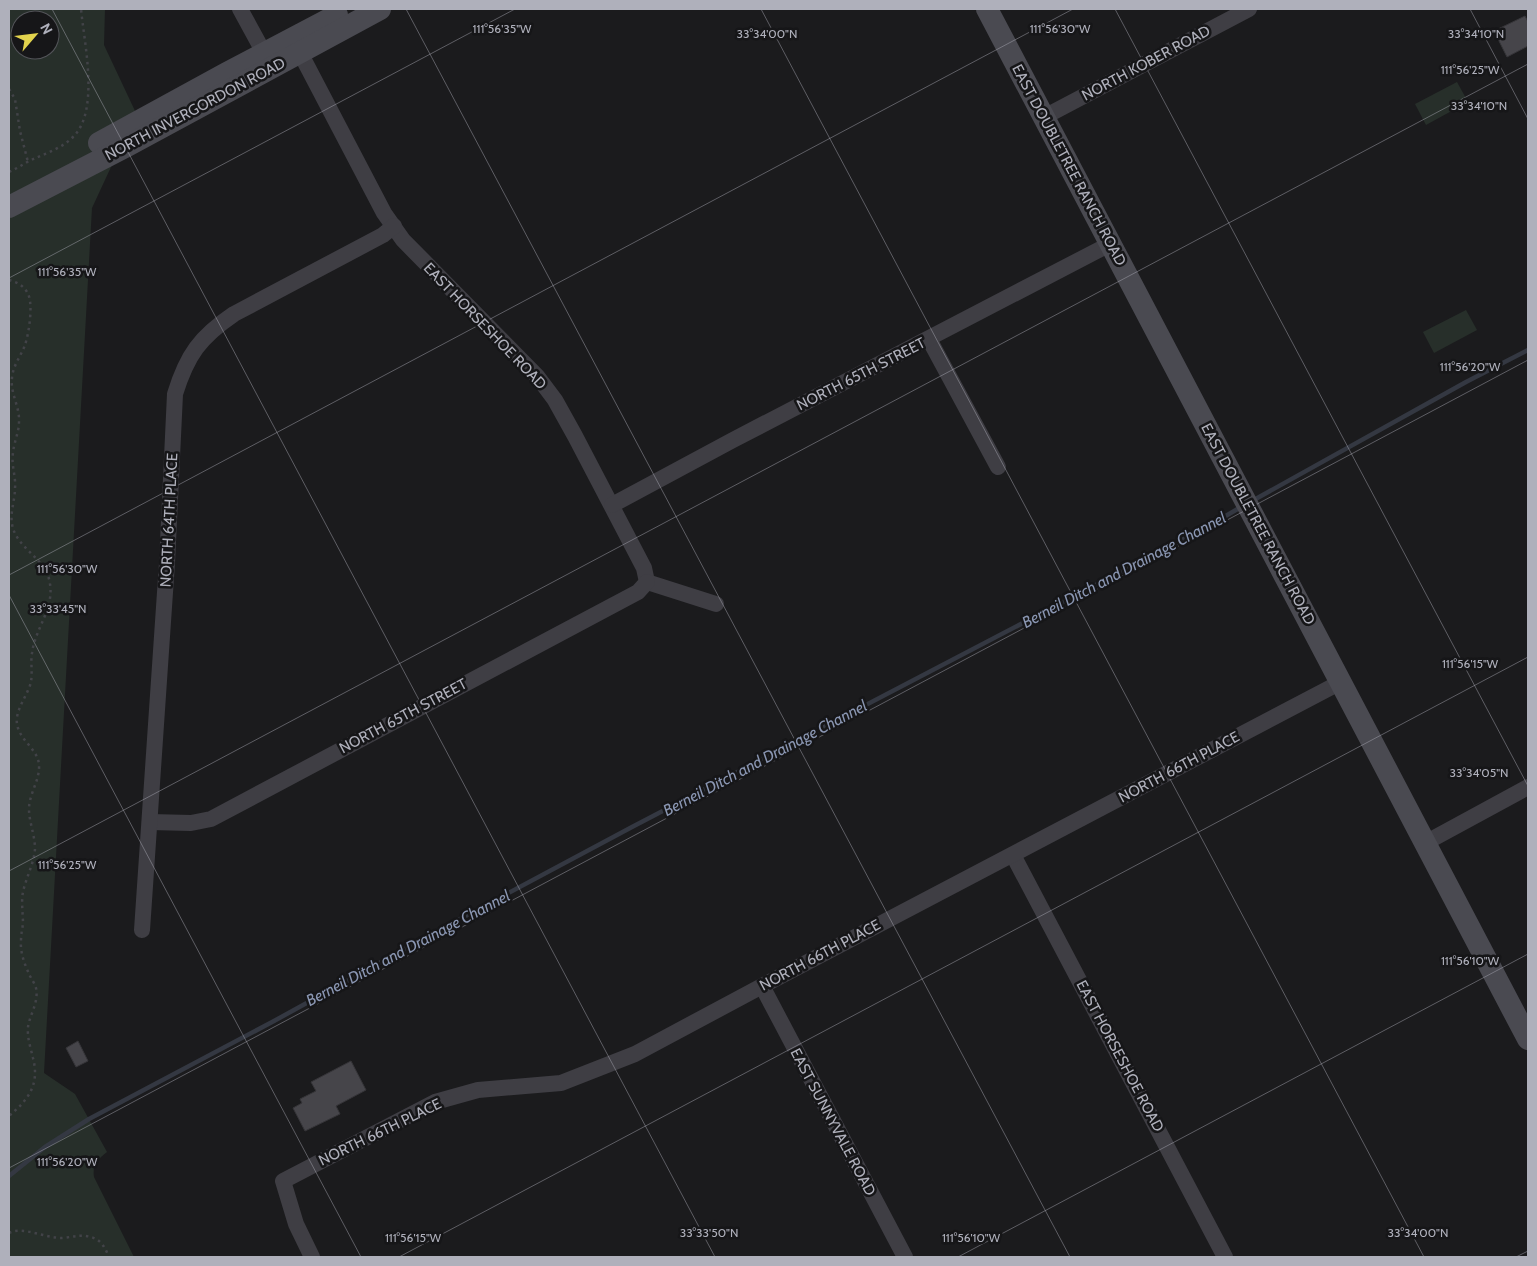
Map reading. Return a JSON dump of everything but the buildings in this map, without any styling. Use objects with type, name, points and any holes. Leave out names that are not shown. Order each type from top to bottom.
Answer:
[{"type":"main road","name":"NORTH INVERGORDON ROAD","points":[[296,46],[349,9]]},
{"type":"main road","name":"NORTH INVERGORDON ROAD","points":[[9,192],[296,46],[380,9]]},
{"type":"main road","name":"EAST DOUBLETREE RANCH ROAD","points":[[987,9],[1528,1039]]},
{"type":"main road","name":"NORTH INVERGORDON ROAD","points":[[9,206],[127,146],[268,61]]},
{"type":"street","points":[[240,9],[268,61]]},
{"type":"street","name":"NORTH KOBER ROAD","points":[[1044,117],[1249,9]]},
{"type":"street","name":"EAST HORSESHOE ROAD","points":[[296,46],[384,213],[403,240],[537,376],[559,407],[644,568],[647,582]]},
{"type":"street","name":"NORTH 64TH PLACE","points":[[142,930],[167,563],[176,394],[182,372],[192,353],[219,324],[234,314],[383,235],[394,226]]},
{"type":"street","name":"NORTH 65TH STREET","points":[[612,505],[1110,244]]},
{"type":"street","points":[[929,339],[998,467]]},
{"type":"street","points":[[647,582],[716,604]]},
{"type":"street","name":"NORTH 65TH STREET","points":[[150,822],[191,823],[210,819],[638,592],[647,582]]},
{"type":"street","name":"NORTH 66TH PLACE","points":[[312,1257],[296,1224],[284,1181],[435,1102],[478,1090],[561,1083],[636,1054],[1341,682]]},
{"type":"street","points":[[1425,843],[1528,787]]},
{"type":"street","name":"EAST HORSESHOE ROAD","points":[[1013,855],[1226,1257]]},
{"type":"street","name":"EAST SUNNYVALE ROAD","points":[[762,986],[905,1257]]},
{"type":"path","points":[[9,172],[74,137],[80,127],[85,114],[87,100],[88,64],[81,9]]},
{"type":"path","points":[[9,89],[16,99],[20,131],[28,162]]},
{"type":"path","points":[[9,280],[16,282],[30,297],[27,338],[25,346],[14,366],[11,380],[19,414],[13,453],[16,488],[12,525],[19,539],[43,565],[50,584],[49,604],[46,615],[39,627],[32,653],[32,680],[30,688],[23,697],[16,719],[22,737],[37,757],[39,766],[30,798],[29,809],[35,850],[23,894],[20,944],[23,958],[36,988],[36,999],[28,1026],[29,1044],[36,1072],[30,1094],[9,1116]]},
{"type":"path","points":[[9,1233],[22,1231],[41,1236],[62,1238],[85,1235],[100,1241],[109,1257]]},
{"type":"shaded area","points":[[9,9],[105,9],[104,45],[136,113],[92,208],[44,1073],[75,1094],[107,1152],[96,1163],[94,1177],[134,1257],[9,1257]]},
{"type":"shaded area","points":[[1457,82],[1468,102],[1426,125],[1415,104]]},
{"type":"shaded area","points":[[1466,310],[1477,330],[1434,353],[1423,332]]},
{"type":"waterway","name":"Berneil Ditch and Drainage Channel","points":[[1252,501],[1466,382],[1528,350]]},
{"type":"waterway","name":"Berneil Ditch and Drainage Channel","points":[[9,1176],[45,1147],[89,1119],[632,827],[1205,528],[1241,507]]}]
